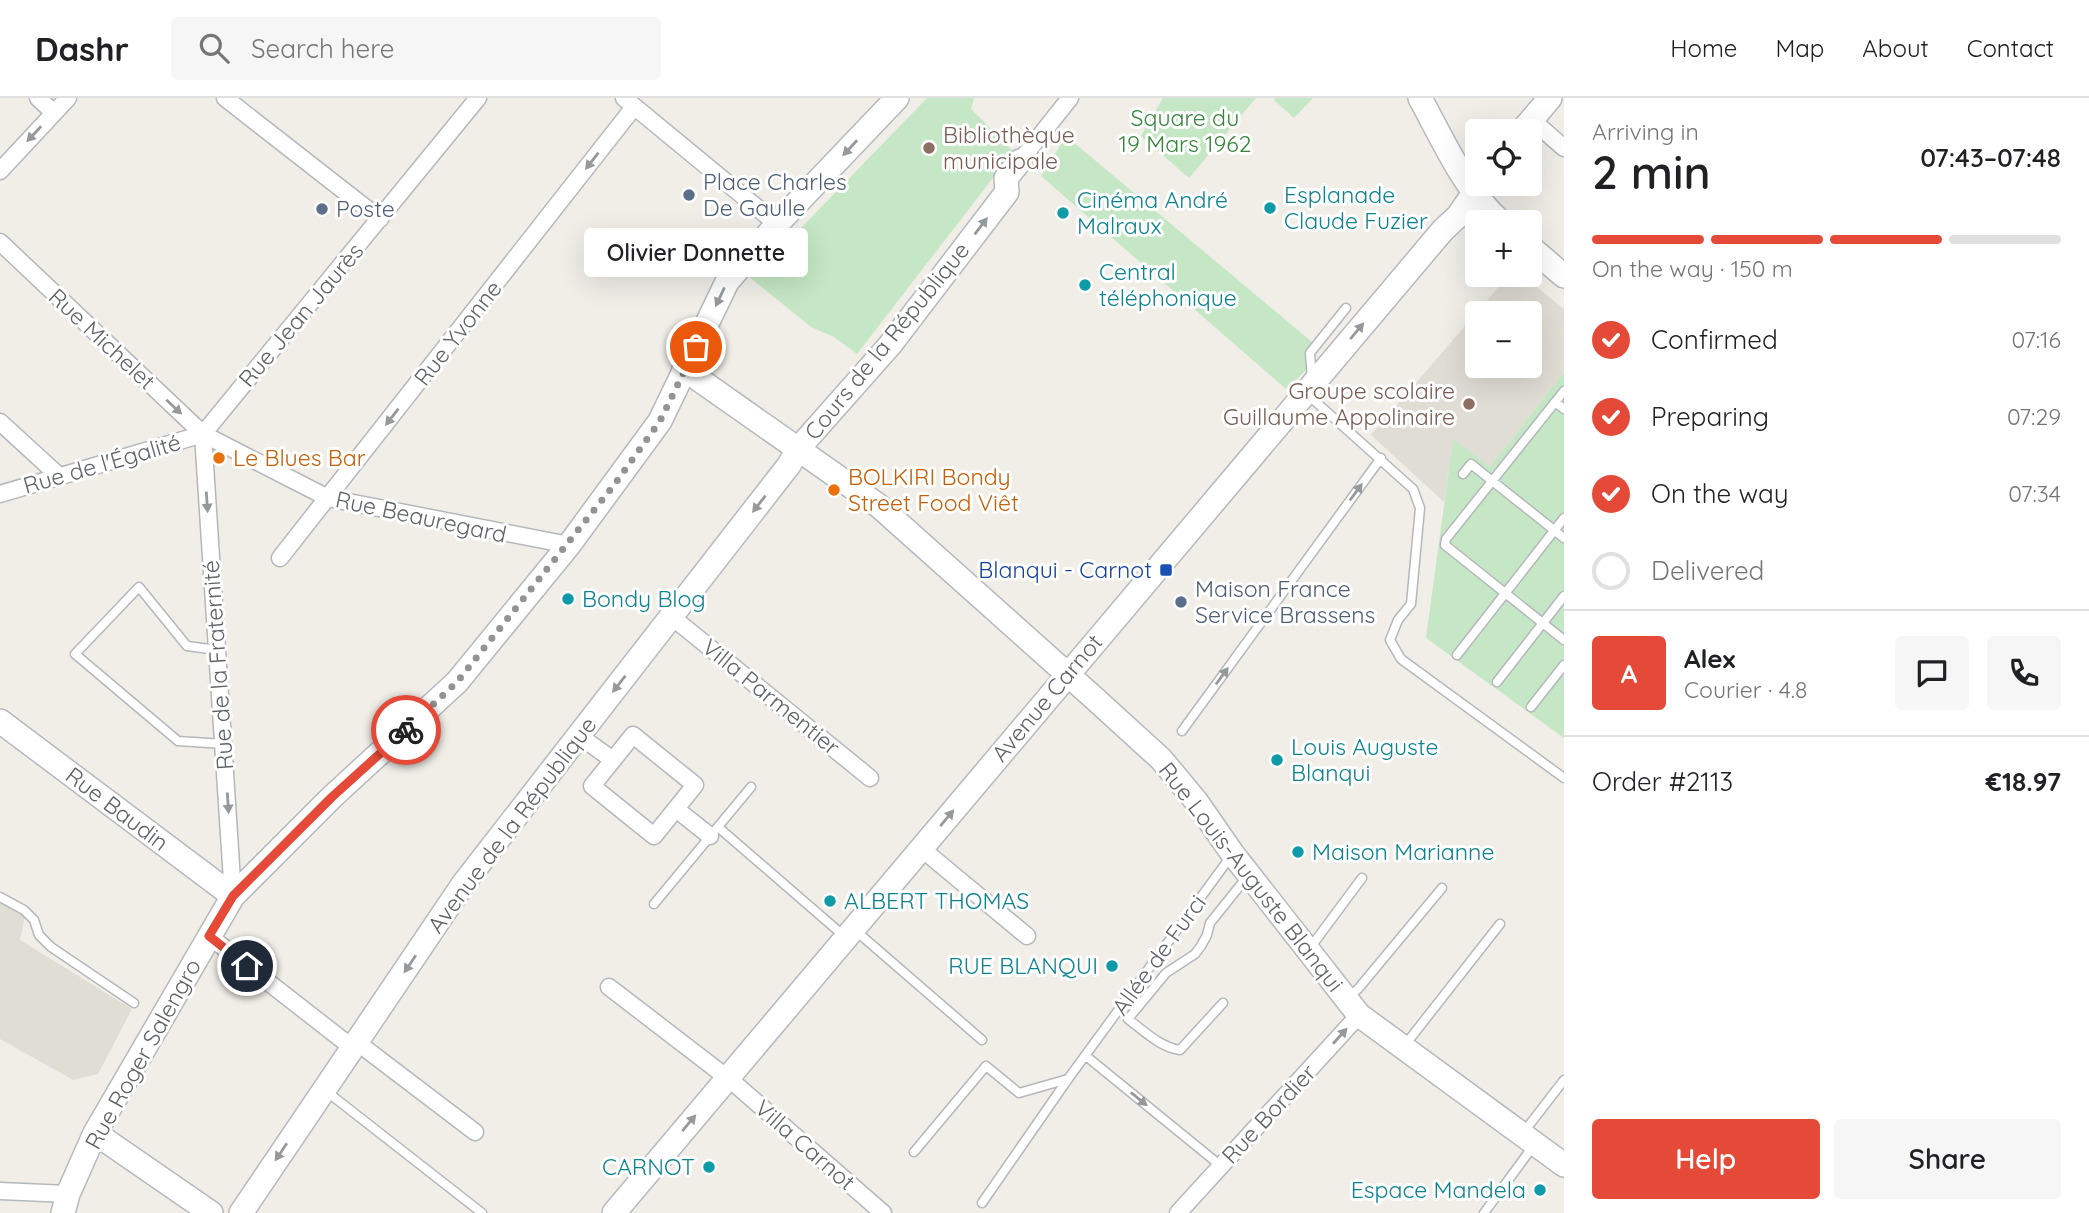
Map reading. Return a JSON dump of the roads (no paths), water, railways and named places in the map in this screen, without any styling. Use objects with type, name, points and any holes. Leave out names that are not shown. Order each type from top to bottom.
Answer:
[{"type":"street","points":[[38,98],[54,113]]},
{"type":"street","points":[[0,171],[68,98]]},
{"type":"street","points":[[225,98],[380,219]]},
{"type":"street","name":"Rue Jean Jaurès","points":[[204,434],[478,98]]},
{"type":"street","name":"Rue Roger Salengro","points":[[66,1203],[95,1133],[233,896],[332,797],[457,682],[569,545],[660,421],[727,282],[777,224],[897,98]]},
{"type":"street","name":"Cours de la République","points":[[798,449],[890,345],[1007,191],[1006,178],[1070,98]]},
{"type":"street","points":[[1404,98],[1451,183],[1465,188]]},
{"type":"street","points":[[1420,98],[1465,176]]},
{"type":"street","points":[[629,102],[777,224]]},
{"type":"street","name":"Rue Yvonne","points":[[281,558],[629,102]]},
{"type":"street","points":[[1535,111],[1564,148]]},
{"type":"street","name":"Avenue Carnot","points":[[614,1213],[922,849],[1314,376],[1458,216],[1471,196]]},
{"type":"street","points":[[1477,196],[1489,210]]},
{"type":"street","name":"Rue Michelet","points":[[0,242],[204,434]]},
{"type":"street","points":[[1542,257],[1564,276]]},
{"type":"street","points":[[1542,274],[1564,292]]},
{"type":"street","name":"Rue Louis-Auguste Blanqui","points":[[684,369],[879,506],[1067,674],[1164,756],[1232,853],[1352,1007],[1564,1165]]},
{"type":"street","points":[[0,422],[60,475]]},
{"type":"street","name":"Rue Beauregard","points":[[204,434],[328,498],[569,545]]},
{"type":"street","name":"Rue de l'Égalité","points":[[0,494],[204,434]]},
{"type":"street","name":"Rue de la Fraternité","points":[[204,434],[233,896]]},
{"type":"street","name":"Avenue de la République","points":[[241,1213],[464,883],[789,465],[798,449]]},
{"type":"street","name":"Villa Parmentier","points":[[672,617],[870,778]]},
{"type":"street","name":"Rue Baudin","points":[[0,721],[233,896]]},
{"type":"street","points":[[578,735],[613,760]]},
{"type":"street","points":[[633,735],[695,786],[654,836],[592,786],[613,760],[633,735]]},
{"type":"street","points":[[676,809],[714,831]]},
{"type":"street","points":[[922,849],[1027,936]]},
{"type":"street","points":[[209,936],[475,1132]]},
{"type":"street","name":"Villa Carnot","points":[[608,987],[734,1083],[883,1213]]},
{"type":"street","name":"Rue Bordier","points":[[1178,1213],[1221,1166],[1352,1007]]},
{"type":"street","points":[[95,1133],[211,1213]]},
{"type":"street","points":[[0,1191],[66,1203]]},
{"type":"lane","points":[[1346,307],[1310,353],[1314,376],[1381,458],[1413,489],[1420,508],[1411,604],[1398,620],[1390,640],[1401,659],[1564,778]]},
{"type":"lane","points":[[1564,391],[1446,539],[1445,545],[1564,640]]},
{"type":"lane","points":[[1555,402],[1564,409]]},
{"type":"lane","points":[[1182,731],[1381,458]]},
{"type":"lane","points":[[1463,474],[1471,464],[1564,538]]},
{"type":"lane","points":[[1457,655],[1564,519]]},
{"type":"lane","points":[[217,650],[187,646],[139,587],[75,654],[178,741],[224,744]]},
{"type":"lane","points":[[1497,682],[1564,596]]},
{"type":"lane","points":[[1531,707],[1564,665]]},
{"type":"lane","points":[[654,904],[751,787]]},
{"type":"lane","points":[[714,831],[850,934],[982,1040]]},
{"type":"lane","name":"Allée de Furci","points":[[982,1203],[1232,853]]},
{"type":"lane","points":[[1223,1003],[1180,1050],[1159,1042],[1128,1019],[1166,973],[1195,954],[1202,946],[1210,923],[1249,875]]},
{"type":"lane","points":[[1308,950],[1362,878]]},
{"type":"lane","points":[[1352,1007],[1358,989],[1442,888]]},
{"type":"lane","points":[[0,897],[24,910],[34,920],[39,935],[51,947],[134,1003]]},
{"type":"lane","points":[[1404,1048],[1500,924]]},
{"type":"lane","points":[[1086,1056],[1221,1166]]},
{"type":"lane","points":[[914,1153],[986,1066],[1019,1093],[1068,1079]]},
{"type":"lane","points":[[1484,1213],[1564,1080]]},
{"type":"lane","points":[[324,1089],[482,1213]]},
{"type":"place","name":"Bibliothèque municipale","points":[[929,148]]},
{"type":"place","name":"Place Charles De Gaulle","points":[[689,195]]},
{"type":"place","name":"Esplanade Claude Fuzier","points":[[1270,208]]},
{"type":"place","name":"Poste","points":[[322,209]]},
{"type":"place","name":"Cinéma André Malraux","points":[[1063,213]]},
{"type":"place","name":"Central téléphonique","points":[[1085,285]]},
{"type":"place","name":"Olivier Donnette","points":[[696,347]]},
{"type":"place","name":"Groupe scolaire Guillaume Appolinaire","points":[[1469,404]]},
{"type":"place","name":"Le Blues Bar","points":[[219,458]]},
{"type":"place","name":"BOLKIRI Bondy Street Food Viêt","points":[[834,490]]},
{"type":"place","name":"Blanqui - Carnot","points":[[1166,570]]},
{"type":"place","name":"Bondy Blog","points":[[568,599]]},
{"type":"place","name":"Maison France Service Brassens","points":[[1181,602]]},
{"type":"place","name":"Louis Auguste Blanqui","points":[[1277,760]]},
{"type":"place","name":"Maison Marianne","points":[[1298,852]]},
{"type":"place","name":"ALBERT THOMAS","points":[[830,901]]},
{"type":"place","name":"RUE BLANQUI","points":[[1112,966]]},
{"type":"place","name":"CARNOT","points":[[709,1167]]},
{"type":"place","name":"Espace Mandela","points":[[1540,1190]]},
{"type":"park label","name":"Square du 19 Mars 1962","points":[[1185,131]]}]
